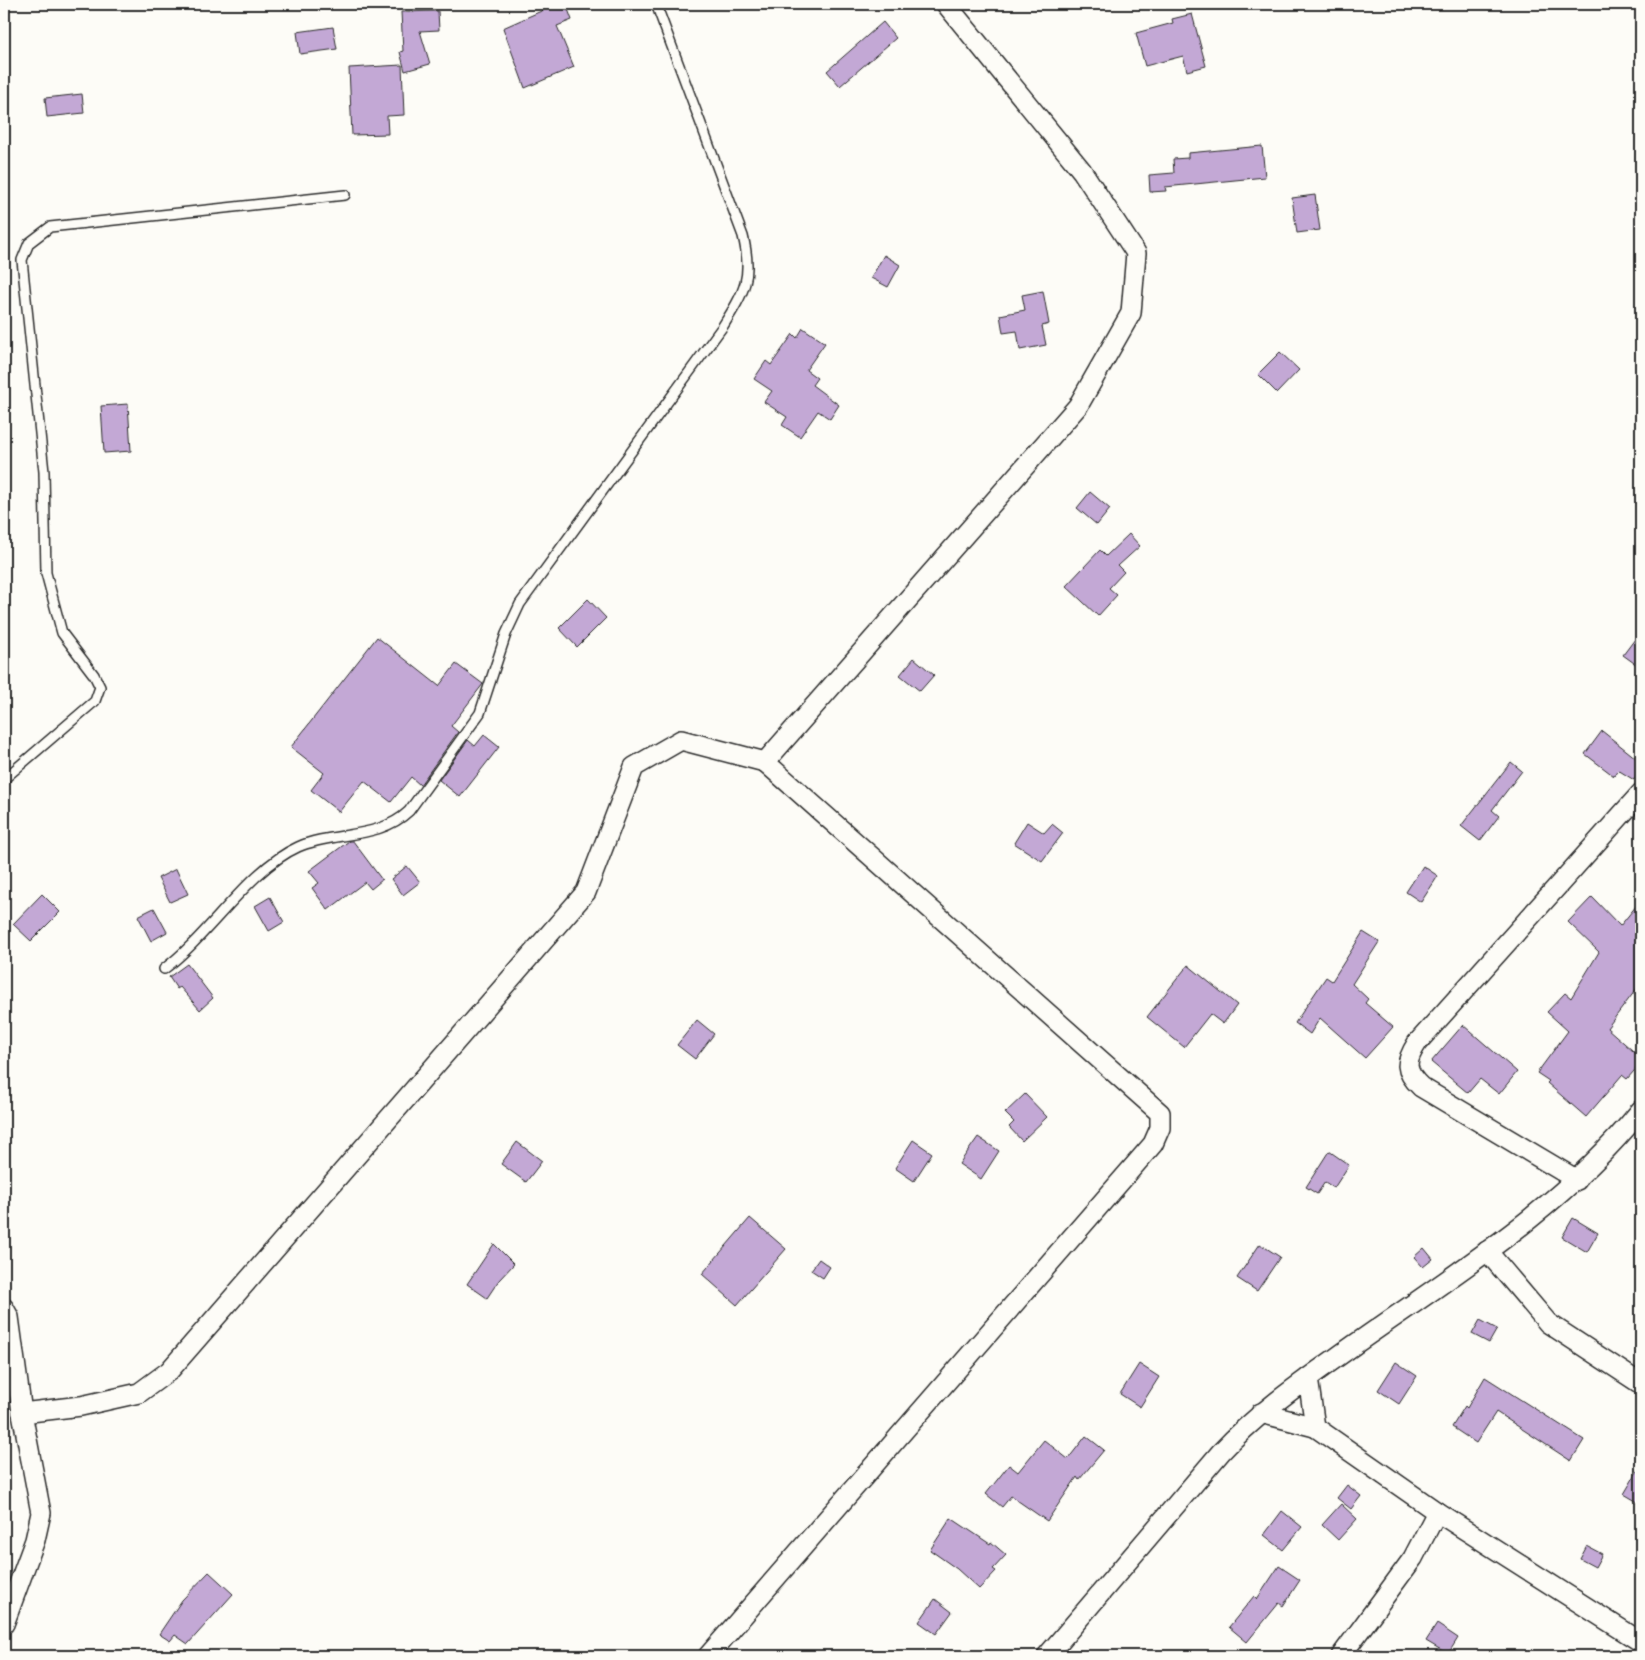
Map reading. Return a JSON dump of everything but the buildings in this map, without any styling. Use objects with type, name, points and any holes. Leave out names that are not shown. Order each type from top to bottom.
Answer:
[{"type":"street","points":[[765,762],[1078,406],[1131,314],[1136,253],[1082,171],[946,4]]},
{"type":"street","points":[[22,1413],[81,1406],[139,1393],[169,1371],[586,892],[634,767],[681,740],[765,762],[1160,1113],[1160,1128],[1153,1144],[708,1656]]},
{"type":"street","points":[[1577,1180],[1421,1087],[1412,1078],[1407,1068],[1409,1055],[1417,1043],[1641,793]]},
{"type":"street","points":[[1047,1656],[1221,1452],[1262,1413],[1308,1378],[1487,1251],[1577,1180],[1618,1138],[1641,1110]]},
{"type":"street","points":[[1487,1251],[1548,1323],[1641,1384]]},
{"type":"street","points":[[4,1308],[9,1317],[22,1413],[41,1513],[32,1549],[4,1624]]},
{"type":"street","points":[[1308,1378],[1315,1427]]},
{"type":"street","points":[[1262,1413],[1315,1427],[1437,1512],[1641,1642]]},
{"type":"street","points":[[1341,1656],[1413,1558],[1437,1512]]},
{"type":"lane","points":[[164,969],[190,948],[262,872],[279,859],[298,848],[316,841],[386,827],[400,820],[409,811],[480,713],[508,627],[520,604],[723,326],[742,292],[748,267],[742,236],[656,4]]},
{"type":"lane","points":[[4,779],[95,701],[100,687],[94,674],[62,633],[46,573],[44,472],[22,260],[29,243],[50,227],[345,194]]}]
